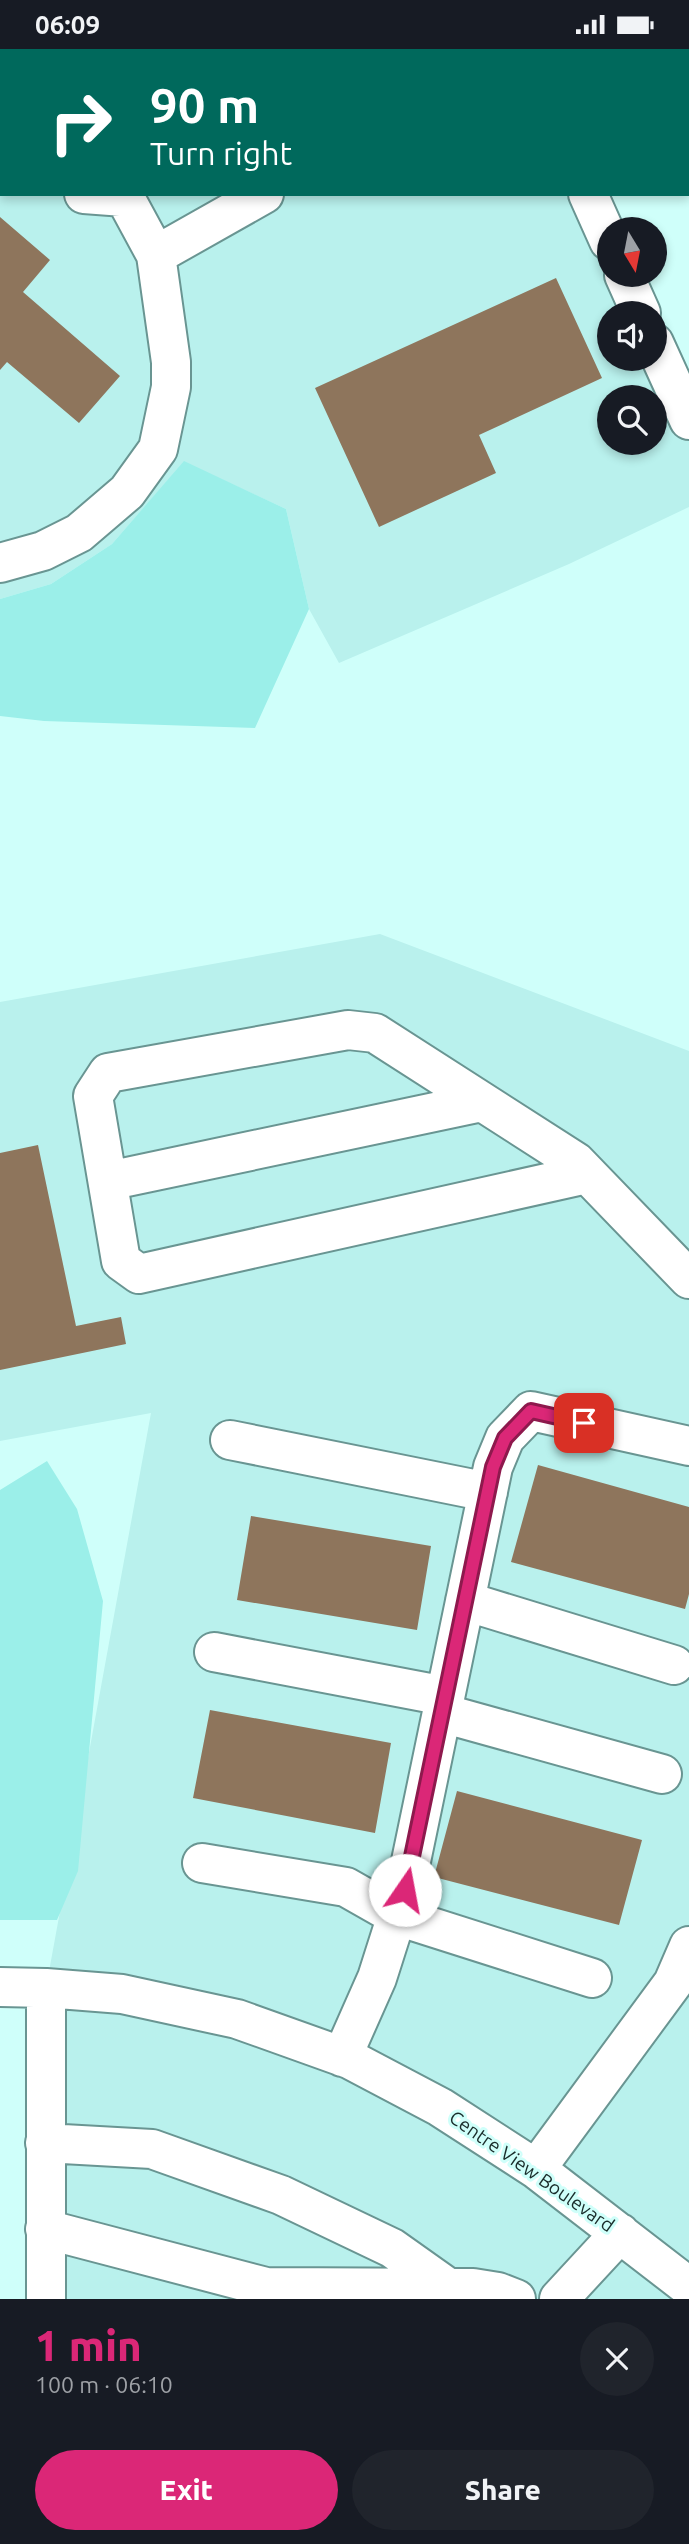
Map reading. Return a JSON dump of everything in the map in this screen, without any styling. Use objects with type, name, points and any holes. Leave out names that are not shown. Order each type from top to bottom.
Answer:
[{"type":"street","points":[[0,563],[43,551],[79,533],[127,492],[158,449],[171,387],[171,374],[156,255],[124,196]]},
{"type":"street","points":[[156,255],[260,196]]},
{"type":"street","points":[[589,196],[598,217]]},
{"type":"street","points":[[667,371],[689,420]]},
{"type":"street","points":[[587,1174],[139,1274],[121,1261],[93,1096],[108,1073],[348,1030],[375,1033],[576,1162],[689,1279]]},
{"type":"street","points":[[108,1181],[482,1102]]},
{"type":"street","points":[[342,2057],[377,1978],[405,1890],[493,1467],[505,1438],[531,1411],[689,1446]]},
{"type":"street","points":[[230,1440],[488,1492]]},
{"type":"street","points":[[465,1601],[674,1665]]},
{"type":"street","points":[[214,1652],[444,1705],[662,1774]]},
{"type":"street","points":[[202,1863],[346,1887],[397,1916],[592,1978]]},
{"type":"street","points":[[536,2169],[677,2003],[674,1983],[689,1946]]},
{"type":"street","name":"Centre View Boulevard","points":[[0,1987],[122,1994],[237,2019],[342,2057],[440,2107],[536,2169],[689,2287]]},
{"type":"street","points":[[46,1988],[46,2299]]},
{"type":"street","points":[[46,2143],[152,2149],[269,2190],[392,2248],[447,2287]]},
{"type":"street","points":[[45,2229],[266,2287],[447,2287],[485,2290],[516,2299]]},
{"type":"street","points":[[558,2299],[620,2232]]},
{"type":"shaded area","points":[[0,196],[589,196],[598,217],[597,287],[619,287],[631,301],[597,301],[597,371],[661,371],[689,420],[689,507],[569,564],[339,663],[309,609],[286,509],[184,462],[112,544],[51,584],[0,599]]},
{"type":"shaded area","points":[[184,461],[286,509],[309,609],[255,728],[44,721],[0,716],[0,599],[51,584],[112,544]]},
{"type":"shaded area","points":[[380,934],[689,1051],[689,2299],[48,2299],[46,1988],[151,1413],[0,1441],[0,1002]]},
{"type":"shaded area","points":[[47,1461],[77,1509],[103,1601],[78,1871],[57,1920],[0,1920],[0,1490]]},
{"type":"building","points":[[0,217],[50,260],[23,292],[120,376],[79,423],[7,362],[0,370]]},
{"type":"building","points":[[556,278],[602,378],[479,435],[496,473],[379,527],[315,388]]},
{"type":"building","points":[[38,1145],[76,1326],[121,1317],[126,1344],[0,1370],[0,1153]]},
{"type":"building","points":[[538,1465],[689,1507],[689,1594],[685,1609],[511,1562]]},
{"type":"building","points":[[251,1516],[431,1546],[417,1630],[237,1600]]},
{"type":"building","points":[[210,1710],[391,1743],[375,1833],[193,1798]]},
{"type":"building","points":[[457,1791],[642,1840],[619,1925],[434,1877]]},
{"type":"route","points":[[405,1890],[493,1467],[505,1438],[531,1411],[584,1423]]}]
